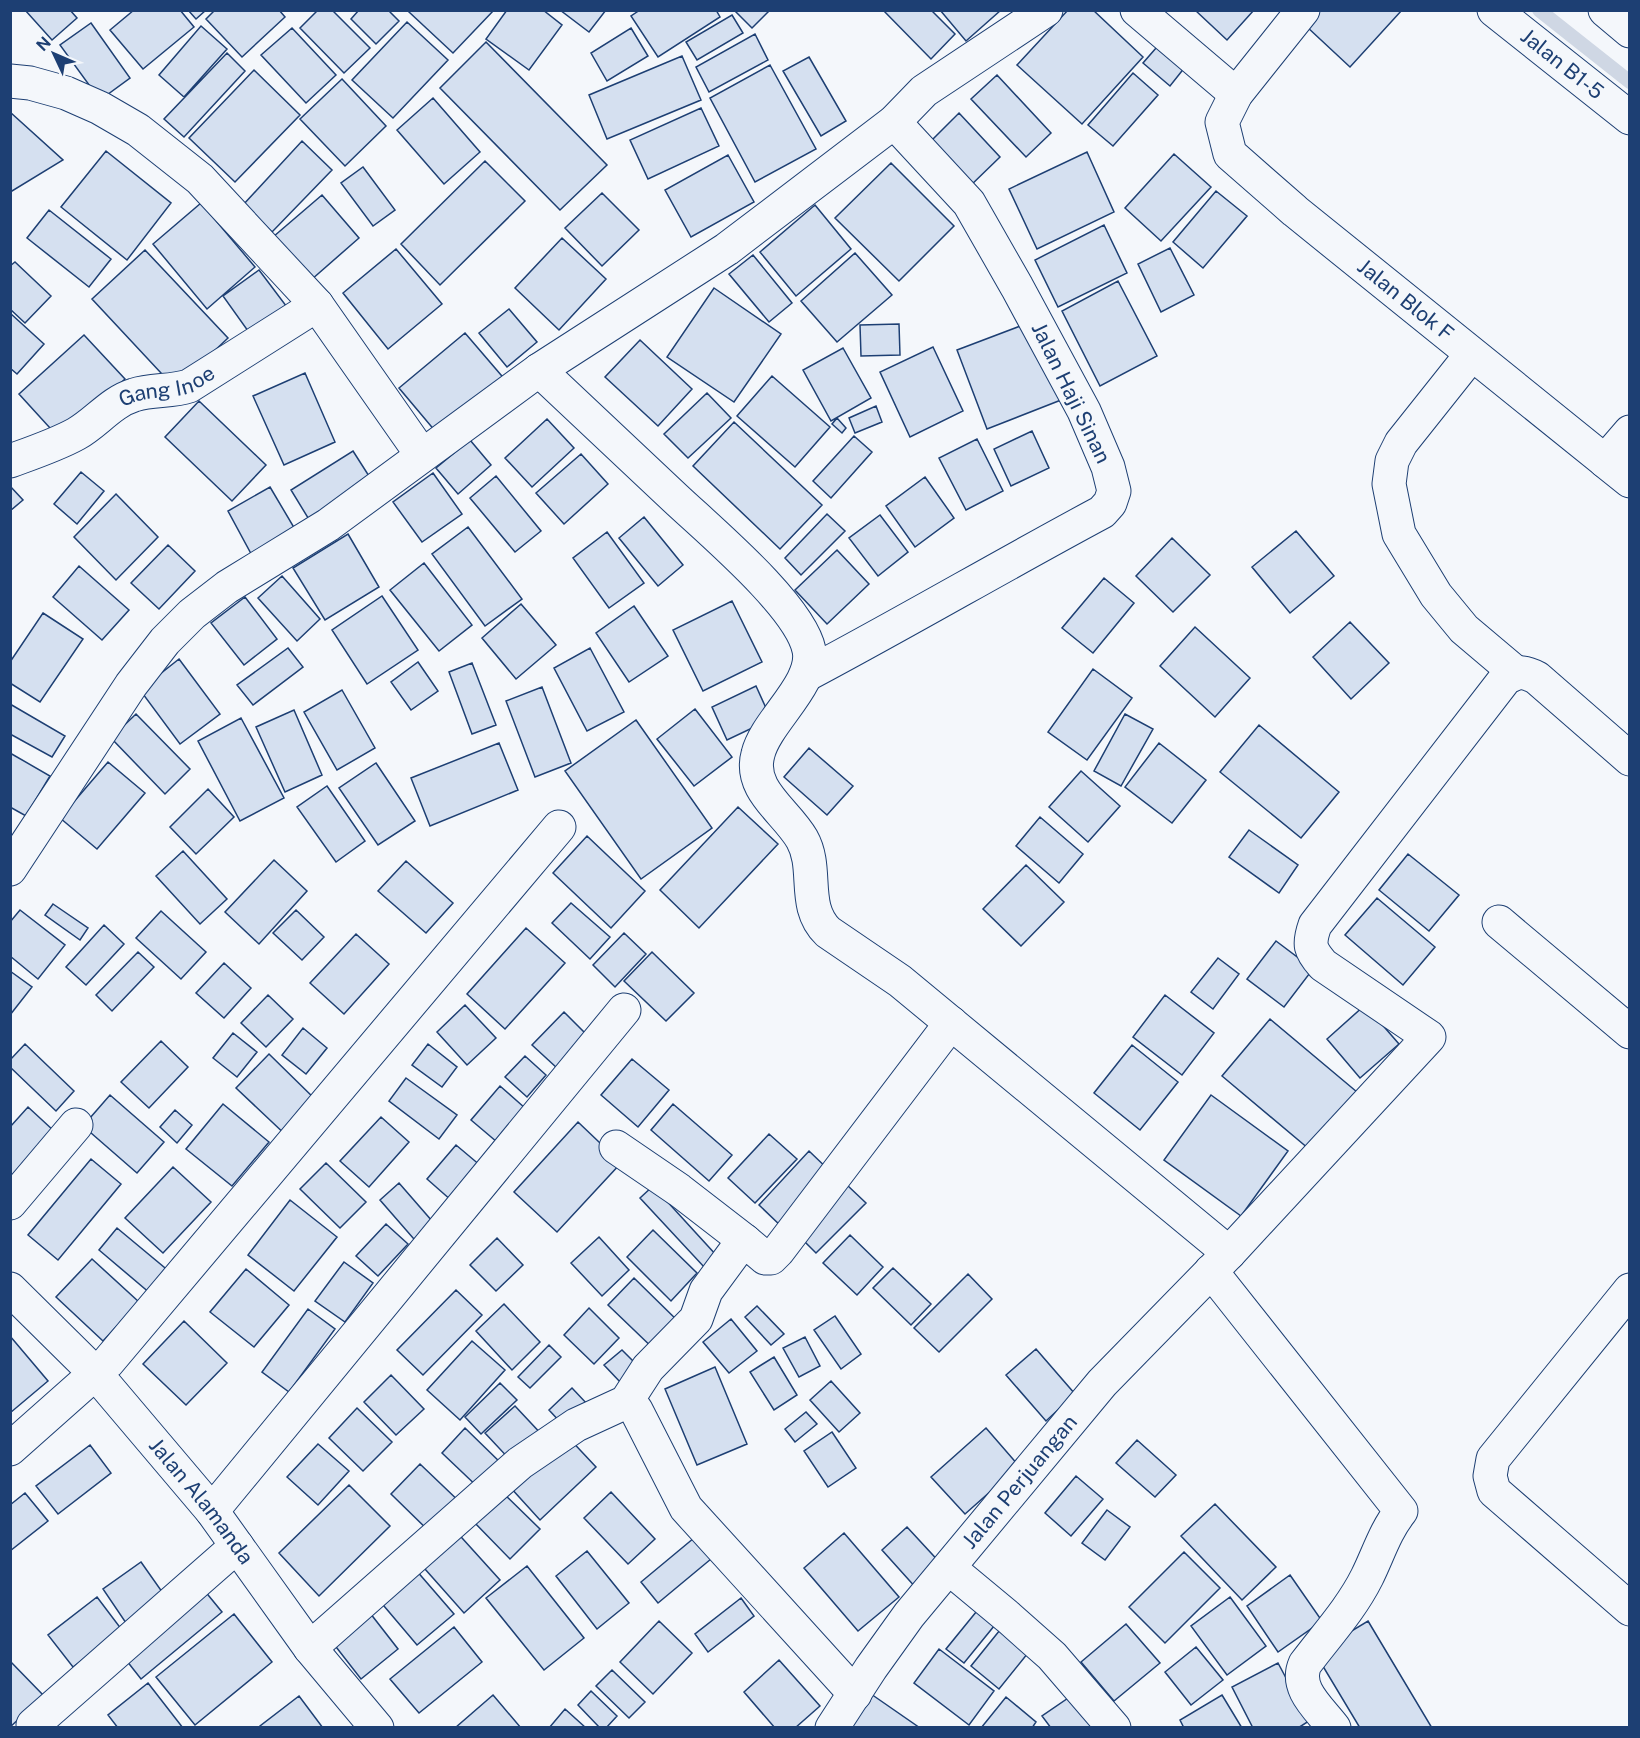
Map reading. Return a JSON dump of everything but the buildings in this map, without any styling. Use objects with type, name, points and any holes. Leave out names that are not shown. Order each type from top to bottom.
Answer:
[{"type":"street","points":[[10,869],[130,685],[192,614],[227,587],[328,525],[539,370],[727,249],[894,122],[924,91],[1046,10]]},
{"type":"street","points":[[1137,10],[1236,94]]},
{"type":"street","name":"Jalan Blok F","points":[[1303,10],[1236,94],[1222,122],[1230,154],[1295,211],[1617,471],[1629,432]]},
{"type":"street","name":"Jalan B1-5","points":[[1494,10],[1629,118]]},
{"type":"street","points":[[1605,10],[1629,31]]},
{"type":"street","points":[[10,81],[30,83],[66,93],[100,108],[138,130],[200,179],[317,304],[422,455]]},
{"type":"street","name":"Jalan Haji Sinan","points":[[806,675],[1102,512],[1110,503],[1114,491],[1108,467],[1084,411],[969,203],[894,122]]},
{"type":"street","name":"Gang Inoe","points":[[10,461],[76,434],[133,395],[189,386],[317,304]]},
{"type":"street","points":[[1471,355],[1401,443],[1392,462],[1389,484],[1399,534],[1436,596],[1464,629],[1516,673],[1525,672],[1538,678],[1629,759]]},
{"type":"street","points":[[539,370],[759,578],[802,630],[810,652],[806,675],[766,734],[756,762],[756,770],[760,786],[803,840],[809,863],[814,911],[819,924],[900,981],[951,1023],[1220,1262],[1401,1511],[1385,1535],[1367,1577],[1353,1601],[1305,1664],[1302,1672],[1301,1681],[1305,1690],[1334,1728]]},
{"type":"street","name":"Jalan Perjuangan","points":[[832,1728],[870,1668],[909,1615],[1102,1383],[1220,1262],[1429,1037],[1323,965],[1312,952],[1311,937],[1315,926],[1505,679],[1516,673]]},
{"type":"street","points":[[10,1449],[96,1374],[116,1353],[559,827]]},
{"type":"street","points":[[1499,922],[1629,1032]]},
{"type":"street","points":[[212,1511],[624,1010]]},
{"type":"street","points":[[616,1147],[679,1190],[765,1258],[771,1258],[951,1023]]},
{"type":"street","points":[[10,1203],[76,1125]]},
{"type":"street","points":[[310,1648],[520,1462],[576,1425],[626,1402],[648,1368],[696,1319],[706,1291],[745,1241]]},
{"type":"street","name":"Jalan Alamanda","points":[[10,1289],[96,1374],[212,1511],[310,1648],[377,1728]]},
{"type":"street","points":[[1627,1601],[1494,1491],[1490,1476],[1493,1459],[1629,1290]]},
{"type":"street","points":[[626,1402],[636,1410],[686,1508],[855,1694]]},
{"type":"street","points":[[33,1725],[237,1546]]},
{"type":"street","points":[[948,1568],[1052,1656],[1114,1728]]},
{"type":"waterway","points":[[1539,10],[1630,82]]}]
